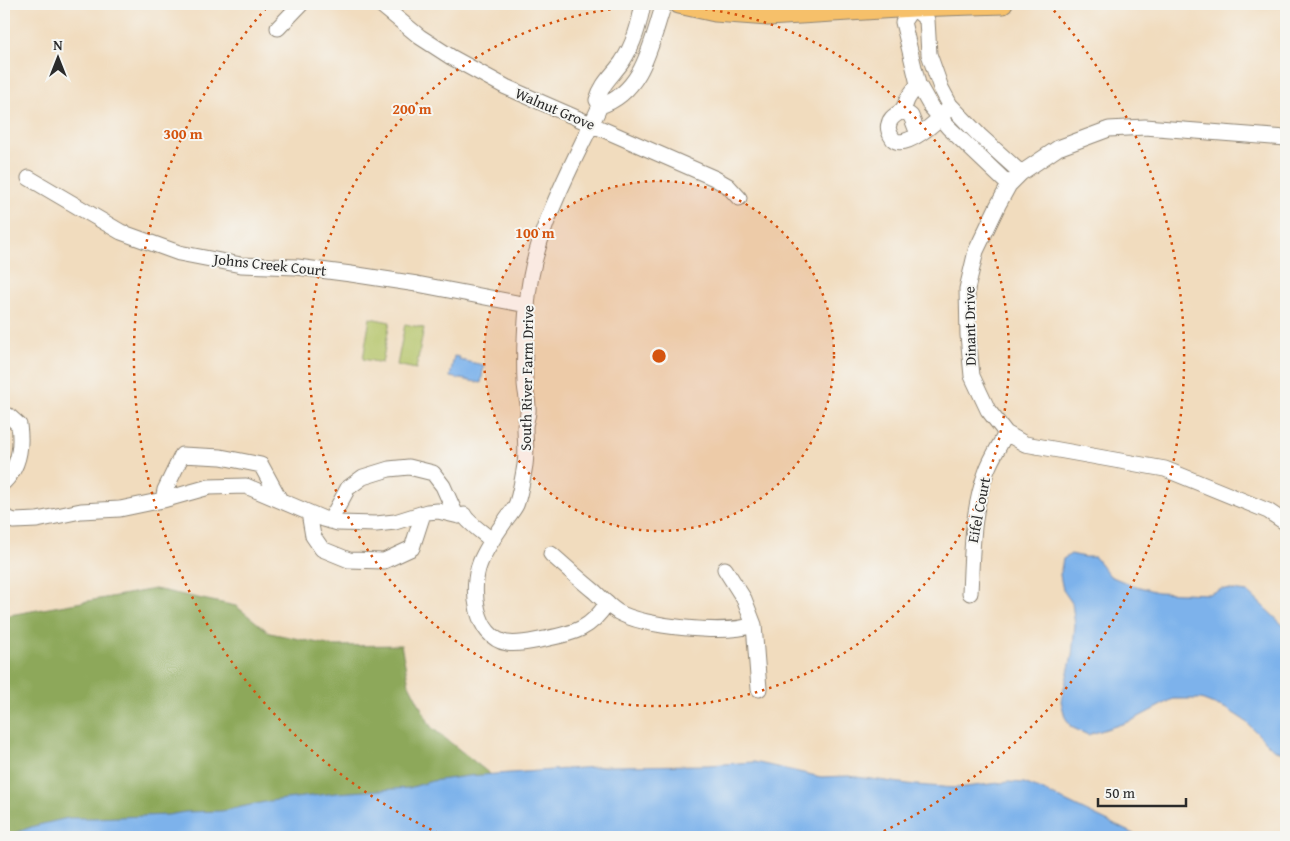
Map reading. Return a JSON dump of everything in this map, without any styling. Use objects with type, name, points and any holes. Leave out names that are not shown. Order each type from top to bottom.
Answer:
[{"type":"main road","points":[[679,4],[716,12],[768,16],[913,5],[1003,4]]},
{"type":"street","points":[[278,28],[301,4]]},
{"type":"street","name":"Walnut Grove","points":[[380,4],[420,37],[450,57],[506,88],[714,178],[728,186],[739,198]]},
{"type":"street","name":"South River Farm Drive","points":[[607,603],[592,622],[572,634],[522,644],[507,643],[497,640],[489,634],[484,626],[478,610],[476,593],[480,564],[492,541],[516,505],[525,464],[525,425],[528,413],[525,382],[527,305],[535,255],[541,236],[600,106],[597,100],[600,89],[622,62],[632,44],[643,4]]},
{"type":"street","points":[[600,106],[620,97],[639,75],[664,4]]},
{"type":"street","points":[[1009,185],[940,117],[931,107],[918,84],[903,22],[913,5],[927,20],[929,54],[941,88],[950,105],[979,135],[1021,173]]},
{"type":"street","points":[[912,59],[929,54]]},
{"type":"street","points":[[918,84],[903,110],[892,117],[888,125],[889,133],[893,139],[903,142],[918,134],[940,117],[950,105]]},
{"type":"street","points":[[903,110],[910,116],[918,134]]},
{"type":"street","name":"Dinant Drive","points":[[1286,138],[1145,127],[1109,129],[1058,148],[1021,173],[1009,185],[976,251],[967,289],[968,335],[972,376],[988,410],[1006,433],[1025,444],[1165,468],[1268,511],[1286,523]]},
{"type":"street","name":"Johns Creek Court","points":[[29,178],[121,232],[150,244],[179,252],[241,265],[297,267],[370,276],[527,305]]},
{"type":"street","points":[[4,416],[9,416],[19,425],[21,439],[15,467],[4,482]]},
{"type":"street","name":"Eifel Court","points":[[970,593],[972,548],[978,501],[987,470],[1006,433]]},
{"type":"street","points":[[163,500],[165,490],[182,455],[221,457],[261,465],[280,500]]},
{"type":"street","points":[[330,521],[348,488],[363,478],[389,469],[410,467],[433,473],[443,486],[456,515]]},
{"type":"street","points":[[4,517],[14,521],[38,520],[82,511],[120,509],[163,500],[209,487],[246,486],[330,521],[376,524],[395,522],[438,511],[464,515],[466,520],[479,528],[492,541]]},
{"type":"street","points":[[308,513],[313,536],[322,549],[350,560],[384,561],[412,548],[423,514]]},
{"type":"street","points":[[552,554],[607,603],[630,617],[670,626],[722,630],[754,625]]},
{"type":"street","points":[[725,568],[744,599],[754,625],[760,689]]},
{"type":"green space","points":[[370,318],[390,322],[382,363],[363,359]]},
{"type":"green space","points":[[405,324],[424,328],[416,369],[397,365]]},
{"type":"green space","points":[[155,589],[236,606],[270,633],[333,646],[401,645],[409,684],[431,727],[525,802],[4,837],[4,616]]},
{"type":"water","points":[[454,356],[460,357],[459,360],[484,365],[481,383],[450,377]]},
{"type":"water","points":[[1071,554],[1095,557],[1110,576],[1157,592],[1209,594],[1222,589],[1248,592],[1286,628],[1286,755],[1272,748],[1244,720],[1227,709],[1201,699],[1173,699],[1131,721],[1088,735],[1071,727],[1065,717],[1061,701],[1072,656],[1075,625],[1072,603],[1063,590],[1060,575],[1063,559]]},
{"type":"water","points":[[754,762],[821,777],[849,776],[915,785],[956,788],[1009,782],[1024,783],[1140,837],[4,837],[34,826],[68,818],[168,815],[185,812],[222,811],[270,801],[336,793],[409,788],[432,781],[468,776],[609,766],[708,765]]}]
